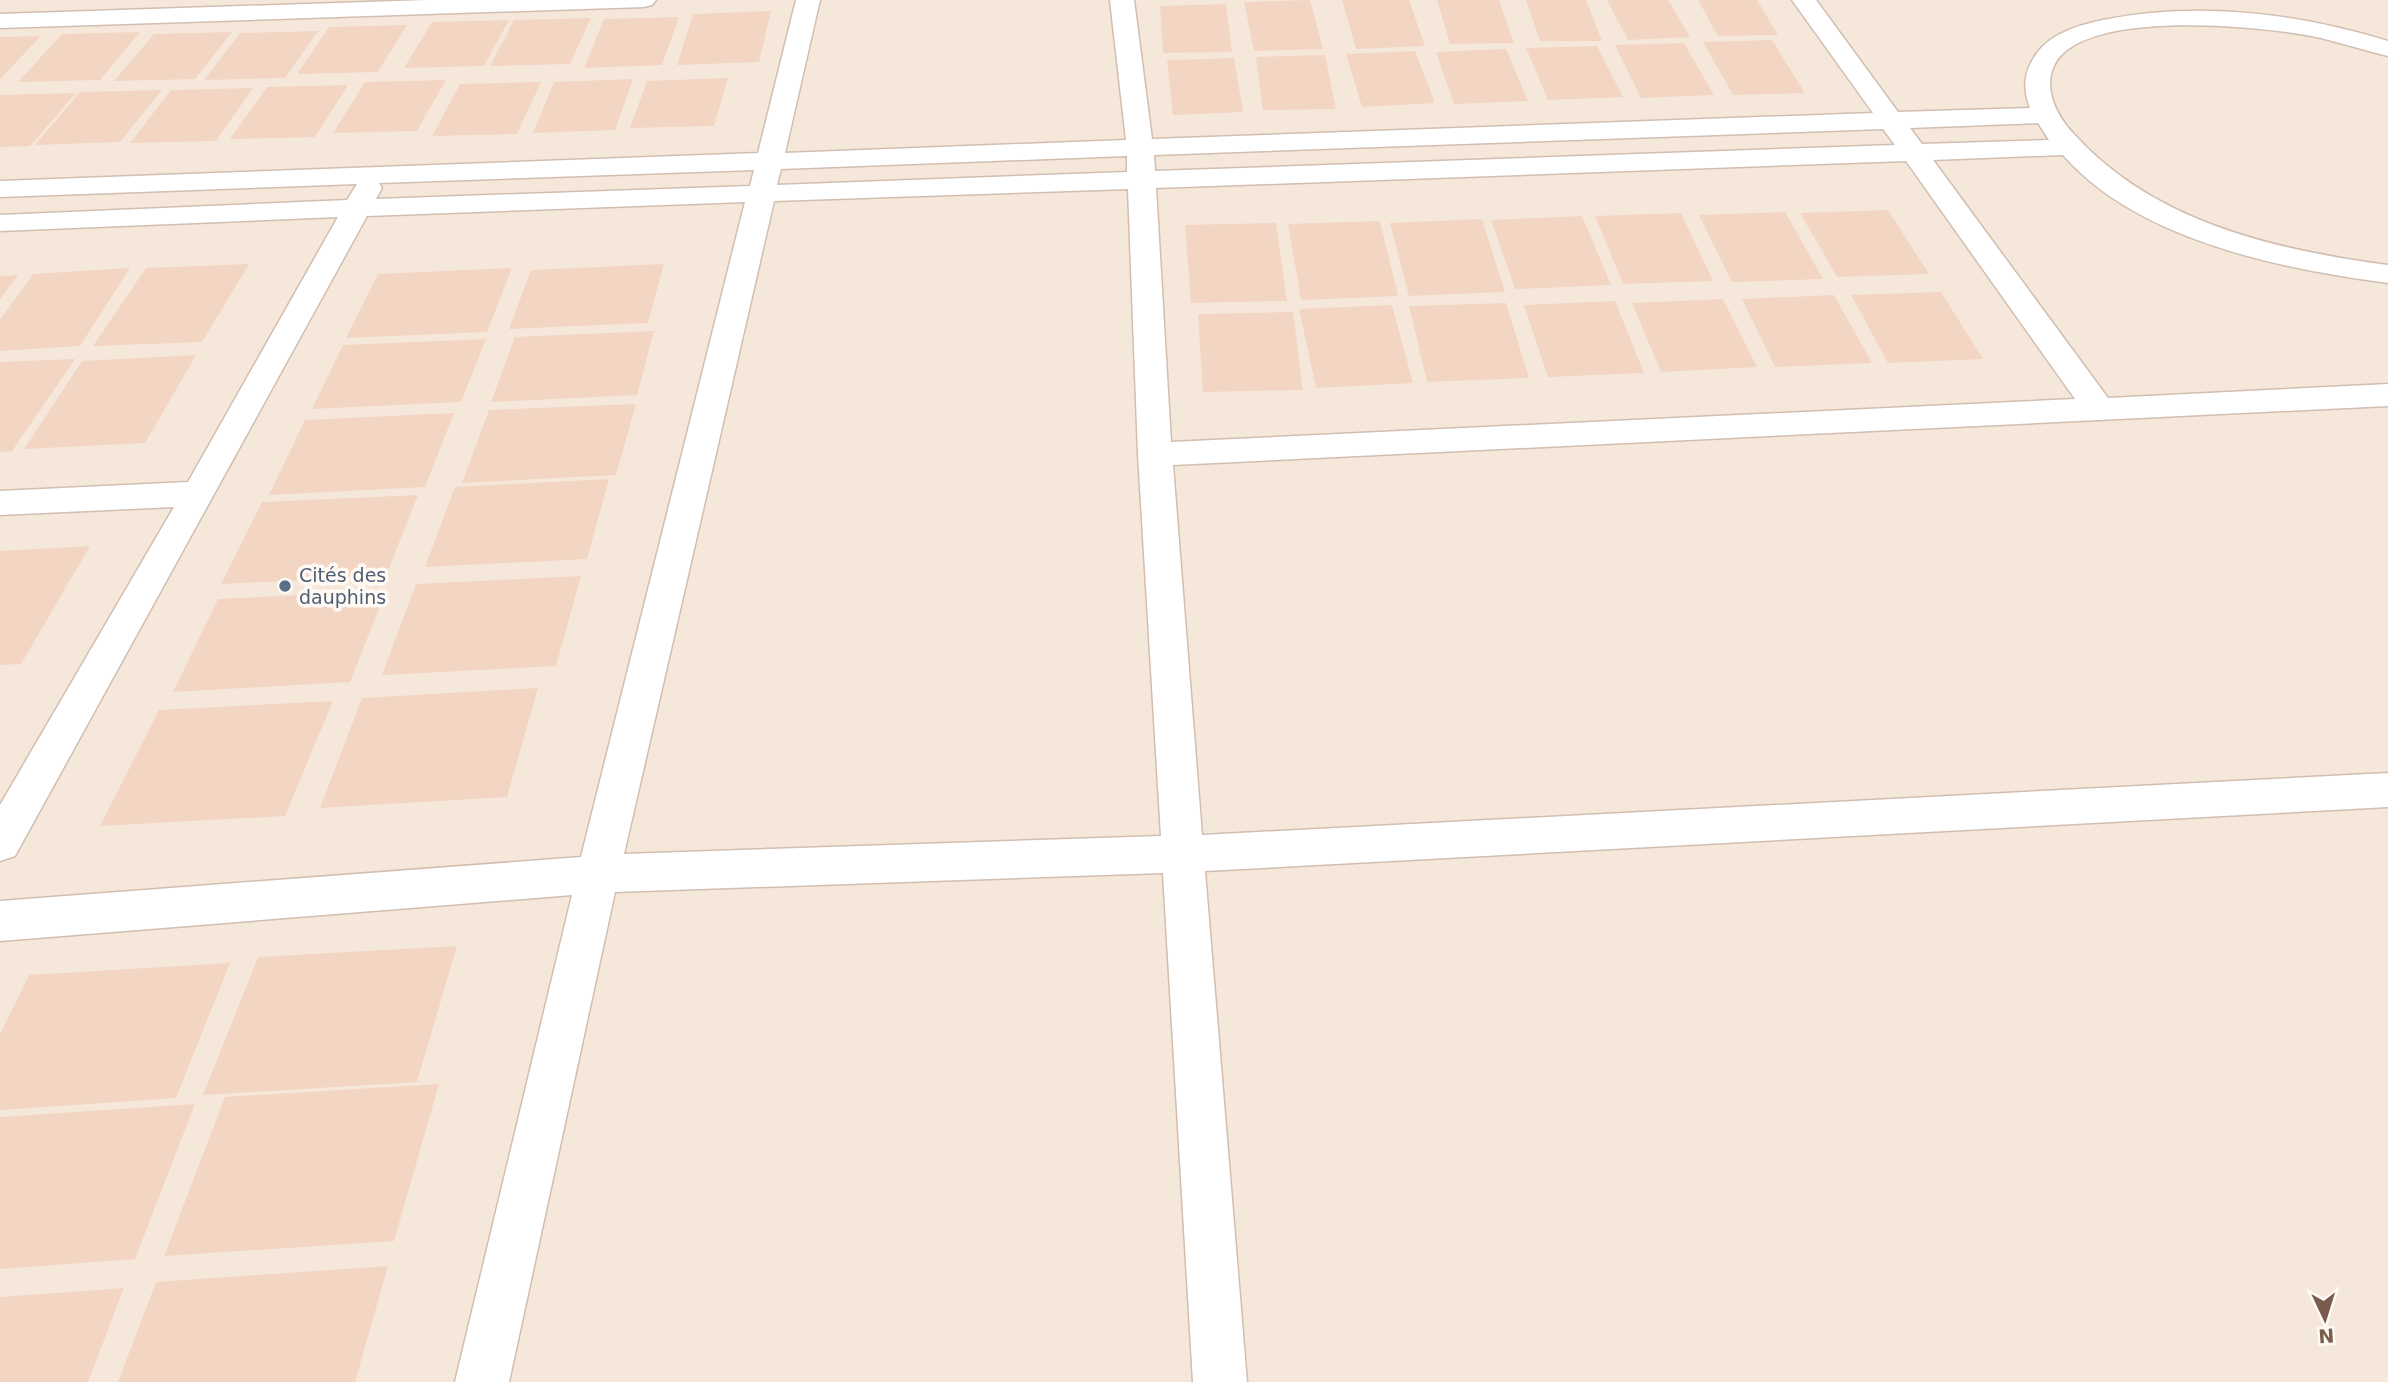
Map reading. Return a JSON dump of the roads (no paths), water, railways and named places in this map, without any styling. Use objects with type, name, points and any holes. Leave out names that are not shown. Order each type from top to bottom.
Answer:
[{"type":"street","points":[[0,21],[644,0]]},
{"type":"street","points":[[482,1382],[598,874],[808,0]]},
{"type":"street","points":[[1122,0],[1141,165],[1154,454],[1220,1382]]},
{"type":"street","points":[[1804,0],[2099,408]]},
{"type":"street","points":[[2388,49],[2299,24],[2176,6],[2140,7],[2090,26],[2051,50],[2041,66],[2037,84],[2045,115],[2067,147],[2092,169],[2124,191],[2205,232],[2302,261],[2388,274]]},
{"type":"street","points":[[1141,165],[1893,121],[2045,115]]},
{"type":"street","points":[[0,223],[357,208],[765,178],[1141,165],[1913,153],[2067,147]]},
{"type":"street","points":[[0,189],[375,174],[765,178]]},
{"type":"street","points":[[0,843],[199,494],[375,174]]},
{"type":"street","points":[[1154,454],[2388,395]]},
{"type":"street","points":[[0,503],[199,494]]},
{"type":"street","points":[[0,921],[598,874],[1181,854],[2388,790]]},
{"type":"place","name":"Cités des dauphins","points":[[285,586]]}]
